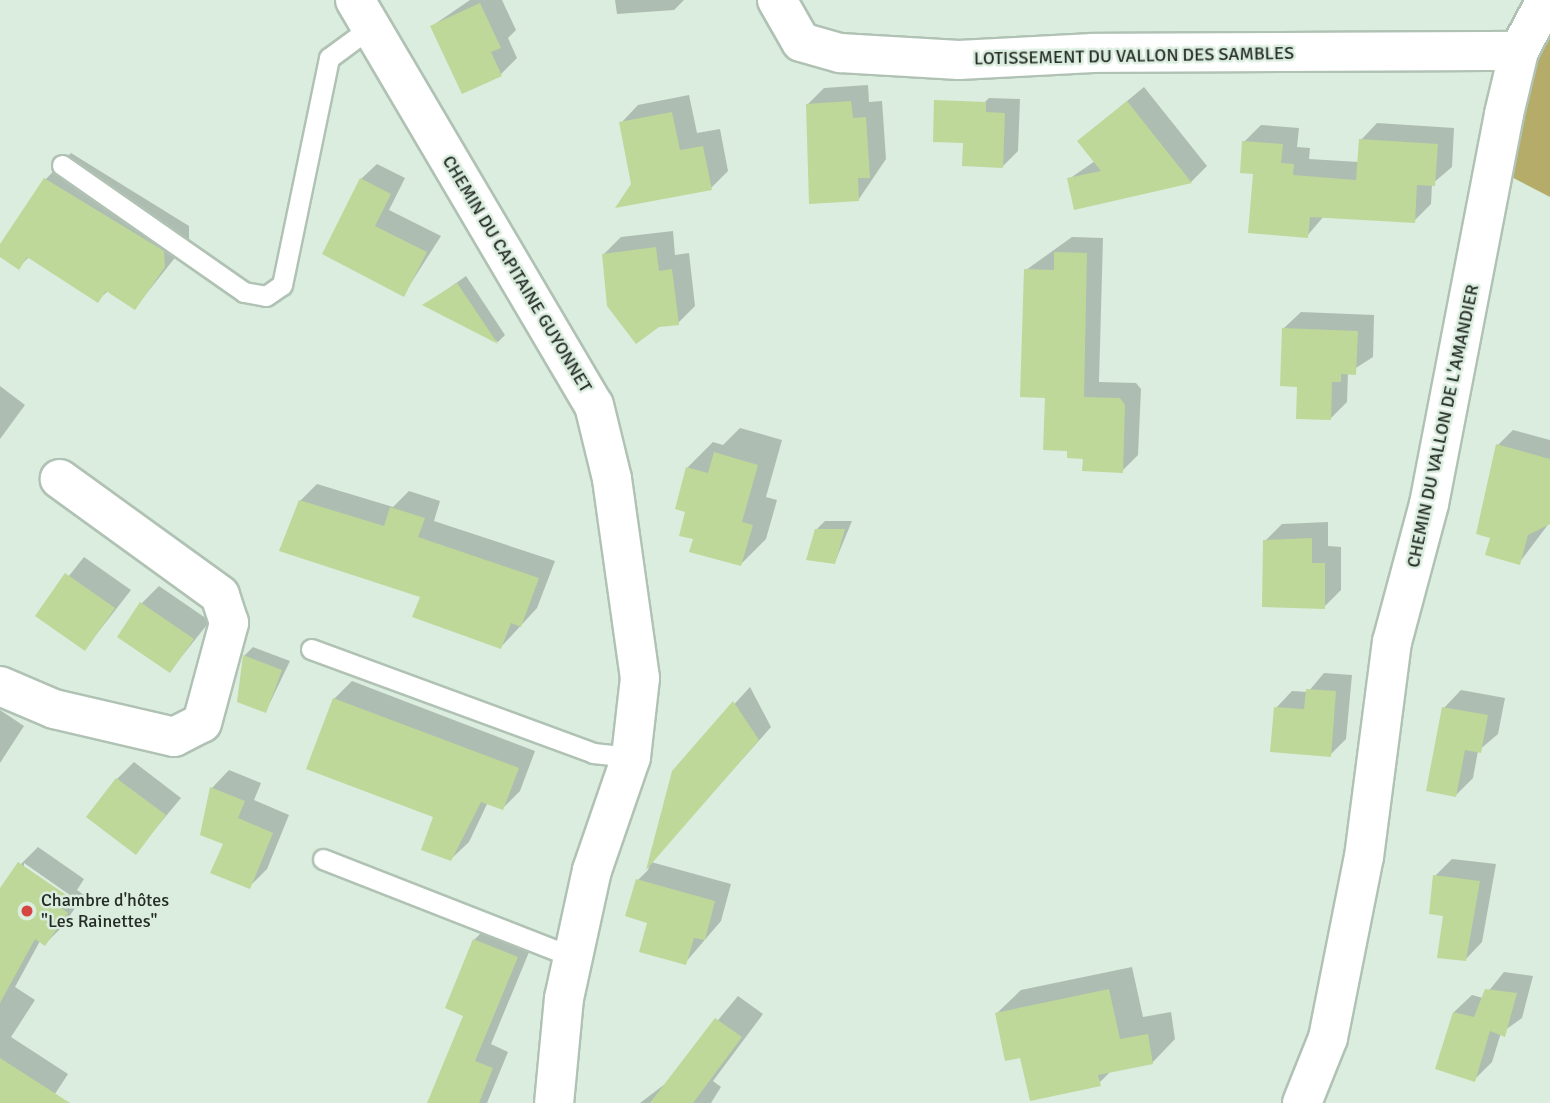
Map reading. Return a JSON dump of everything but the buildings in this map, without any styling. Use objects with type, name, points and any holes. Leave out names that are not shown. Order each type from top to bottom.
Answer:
[{"type":"street","name":"LOTISSEMENT DU VALLON DES SAMBLES","points":[[777,0],[801,41],[840,53],[959,60],[1093,53],[1519,51]]},
{"type":"street","name":"CHEMIN DU VALLON DE L'AMANDIER","points":[[1302,1103],[1328,1038],[1364,857],[1392,642],[1429,504],[1519,51],[1546,0]]},
{"type":"street","name":"CHEMIN DU CAPITAINE GUYONNET","points":[[363,13],[594,405],[612,479],[640,678],[631,757],[592,870],[573,957],[554,1103]]},
{"type":"street","points":[[0,686],[54,709],[174,737],[202,723],[229,623],[219,595],[60,479]]},
{"type":"lane","points":[[62,165],[244,292],[266,296],[282,285],[329,58],[363,13]]},
{"type":"lane","points":[[311,649],[593,753],[631,757]]},
{"type":"lane","points":[[323,859],[573,957]]},
{"type":"shaded area","points":[[1550,13],[1550,197],[1498,170]]},
{"type":"place","name":"Chambre d'hôtes \"Les Rainettes\"","points":[[27,911]]}]
